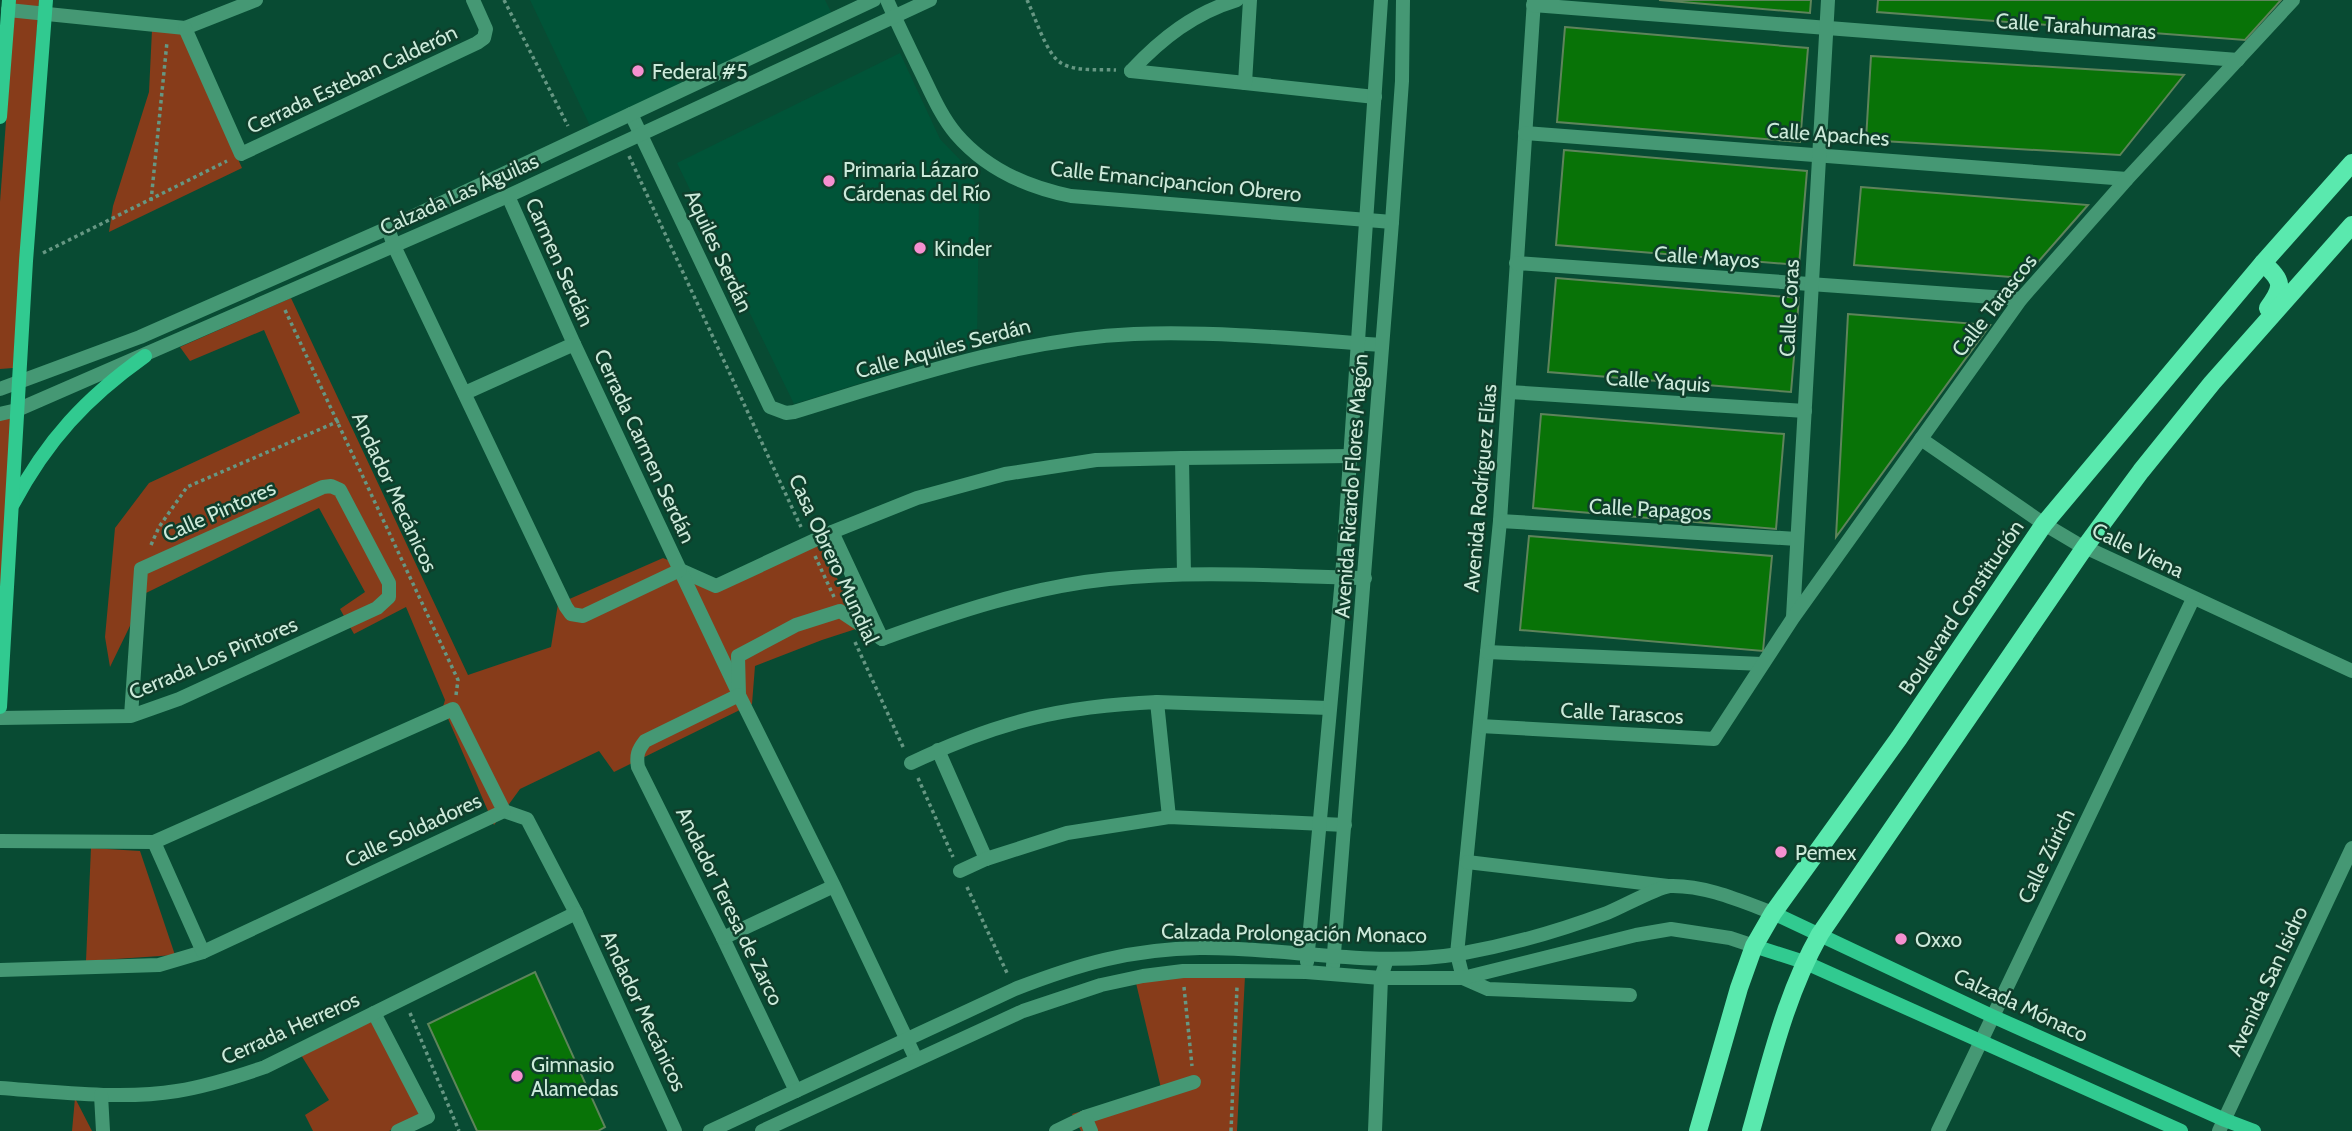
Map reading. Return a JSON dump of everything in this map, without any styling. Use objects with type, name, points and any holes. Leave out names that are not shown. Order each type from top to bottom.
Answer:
[{"type":"main road","points":[[0,117],[2,56],[8,5]]},
{"type":"main road","points":[[0,707],[26,261],[46,7]]},
{"type":"main road","name":"Boulevard Constitución","points":[[1698,1131],[1739,988],[1754,946],[1773,913],[1899,738],[2044,524],[2263,264],[2352,163]]},
{"type":"main road","points":[[1751,1131],[1786,1008],[1804,962],[1820,934],[2085,547],[2141,471],[2212,383],[2352,225]]},
{"type":"main road","points":[[2212,383],[2227,357],[2280,289],[2278,276],[2263,264]]},
{"type":"main road","points":[[11,508],[31,471],[54,438],[81,407],[111,380],[145,356]]},
{"type":"main road","name":"Calzada Mónaco","points":[[1773,913],[2222,1126],[2254,1131]]},
{"type":"main road","points":[[1754,946],[1804,962],[2181,1131]]},
{"type":"street","points":[[8,5],[46,7],[185,28],[256,0]]},
{"type":"street","name":"Cerrada Esteban Calderón","points":[[185,28],[241,154],[477,43],[484,38],[486,29],[473,0]]},
{"type":"street","name":"Calzada Las Águilas","points":[[0,389],[140,337],[388,228],[874,0]]},
{"type":"street","name":"Calle Emancipancion Obrero","points":[[887,0],[938,106],[955,133],[981,158],[1008,177],[1046,191],[1071,196],[1392,222]]},
{"type":"street","name":"Calzada Las Águilas","points":[[0,414],[17,410],[145,356],[508,196],[930,0]]},
{"type":"street","points":[[1132,71],[1156,44],[1185,22],[1217,6],[1237,0]]},
{"type":"street","points":[[1245,83],[1250,0]]},
{"type":"street","name":"Avenida Ricardo Flores Magón","points":[[1306,972],[1342,578],[1381,0]]},
{"type":"street","name":"Avenida Ricardo Flores Magón","points":[[1333,975],[1392,222],[1402,81],[1404,0]]},
{"type":"street","name":"Calle Coras","points":[[1793,618],[1828,0]]},
{"type":"street","name":"Calle Tarascos","points":[[1480,726],[1714,739],[1793,618],[2021,299],[2127,178],[2292,0]]},
{"type":"street","name":"Calle Tarahumaras","points":[[1534,2],[2238,60]]},
{"type":"street","name":"Avenida Rodríguez Elías","points":[[1463,978],[1457,954],[1500,521],[1534,2]]},
{"type":"street","points":[[1132,71],[1376,97]]},
{"type":"street","name":"Aquiles Serdán","points":[[631,114],[770,407]]},
{"type":"street","name":"Calle Apaches","points":[[1525,133],[2127,178]]},
{"type":"street","name":"Carmen Serdán","points":[[508,196],[574,344]]},
{"type":"street","name":"Cerrada Carmen Serdán","points":[[388,228],[394,246],[571,614],[583,616],[680,570],[574,344],[465,393]]},
{"type":"street","name":"Calle Mayos","points":[[1516,263],[2021,299]]},
{"type":"street","name":"Calle Aquiles Serdán","points":[[770,407],[786,413],[793,412],[953,363],[1059,342],[1132,334],[1209,334],[1382,345]]},
{"type":"street","name":"Calle Yaquis","points":[[1509,392],[1805,411]]},
{"type":"street","name":"Calle Viena","points":[[1921,439],[2044,524],[2085,547],[2352,671]]},
{"type":"street","points":[[680,570],[716,586],[808,542],[917,498],[1006,474],[1096,460],[1350,456]]},
{"type":"street","points":[[1182,458],[1184,574]]},
{"type":"street","name":"Calle Pintores","points":[[141,569],[323,487],[331,486],[340,490],[345,497],[389,583],[389,597]]},
{"type":"street","name":"Calle Papagos","points":[[1500,521],[1797,539]]},
{"type":"street","points":[[832,532],[882,639]]},
{"type":"street","points":[[131,716],[141,569]]},
{"type":"street","points":[[680,570],[916,1059]]},
{"type":"street","points":[[882,639],[955,612],[1030,592],[1107,579],[1184,574],[1365,578]]},
{"type":"street","name":"Cerrada Los Pintores","points":[[0,718],[131,716],[179,699],[365,614],[389,597]]},
{"type":"street","name":"Calle Zúrich","points":[[1938,1131],[2193,599]]},
{"type":"street","points":[[739,695],[738,656],[796,625],[840,611],[882,639]]},
{"type":"street","points":[[1488,652],[1762,664]]},
{"type":"street","name":"Andador Teresa de Zarco","points":[[739,695],[645,741],[637,753],[638,767],[796,1091]]},
{"type":"street","points":[[1157,702],[1168,817]]},
{"type":"street","points":[[911,763],[996,727],[1051,712],[1107,704],[1157,702],[1329,708]]},
{"type":"street","points":[[0,841],[154,842],[453,709]]},
{"type":"street","name":"Calle Soldadores","points":[[0,970],[159,965],[203,952],[504,811],[453,709]]},
{"type":"street","points":[[938,750],[986,859]]},
{"type":"street","name":"Andador Mecánicos","points":[[504,811],[527,819],[576,913],[675,1131]]},
{"type":"street","points":[[960,871],[986,859],[1067,833],[1168,817],[1345,825]]},
{"type":"street","points":[[154,842],[203,952]]},
{"type":"street","name":"Avenida San Isidro","points":[[2222,1126],[2352,848]]},
{"type":"street","points":[[1467,862],[1668,886],[1732,897],[1773,913]]},
{"type":"street","points":[[723,939],[834,886]]},
{"type":"street","name":"Calzada Prolongación Monaco","points":[[710,1131],[1015,989],[1067,968],[1121,955],[1203,948],[1387,959],[1457,954],[1513,943],[1575,925],[1668,886]]},
{"type":"street","name":"Cerrada Herreros","points":[[0,1088],[101,1095],[174,1092],[222,1082],[265,1067],[576,913]]},
{"type":"street","name":"Calzada Prolongación Monaco","points":[[762,1131],[1023,1011],[1101,985],[1143,976],[1183,971],[1238,971],[1306,972],[1381,978],[1463,978],[1636,935],[1671,929],[1730,938],[1754,946]]},
{"type":"street","points":[[1382,1131],[1375,1131],[1381,978],[1387,959]]},
{"type":"street","points":[[1463,978],[1488,989],[1630,995]]},
{"type":"street","points":[[374,1013],[428,1117],[398,1131]]},
{"type":"street","points":[[1056,1131],[1088,1124],[1194,1082]]},
{"type":"street","points":[[101,1095],[103,1131]]},
{"type":"path","points":[[504,0],[575,139]]},
{"type":"path","points":[[1027,0],[1051,53],[1061,62],[1078,68],[1132,71]]},
{"type":"path","points":[[151,201],[169,26]]},
{"type":"path","name":"Casa Obrero Mundial","points":[[623,143],[1015,989]]},
{"type":"path","points":[[26,261],[241,154]]},
{"type":"path","name":"Andador Mecánicos","points":[[278,296],[339,421],[458,680],[453,709]]},
{"type":"path","points":[[141,569],[159,527],[187,487],[339,421]]},
{"type":"path","points":[[1183,971],[1194,1082]]},
{"type":"path","points":[[1231,1131],[1238,971]]},
{"type":"path","points":[[403,998],[458,1131]]},
{"type":"shaded area","points":[[15,0],[39,0],[13,368],[0,369],[0,202]]},
{"type":"shaded area","name":"Federal #5","points":[[530,0],[825,0],[832,14],[591,128]]},
{"type":"shaded area","points":[[152,30],[181,32],[242,168],[109,232],[113,206],[149,92]]},
{"type":"shaded area","points":[[900,53],[940,139],[968,168],[979,193],[977,347],[794,404],[677,163]]},
{"type":"shaded area","points":[[291,298],[468,675],[551,647],[558,604],[663,558],[719,581],[815,535],[862,627],[755,666],[752,704],[614,772],[599,751],[520,789],[494,825],[443,707],[445,700],[406,607],[354,634],[340,609],[365,592],[319,508],[146,593],[110,667],[105,637],[115,528],[149,483],[300,413],[264,330],[190,361],[180,347]]},
{"type":"shaded area","points":[[11,418],[0,610],[0,420]]},
{"type":"shaded area","points":[[91,848],[140,851],[175,955],[86,961]]},
{"type":"shaded area","points":[[1177,976],[1245,976],[1237,1131],[1081,1131],[1072,1114],[1161,1088],[1136,983]]},
{"type":"shaded area","points":[[371,1019],[424,1114],[389,1131],[313,1131],[305,1115],[329,1100],[301,1055]]},
{"type":"shaded area","points":[[75,1098],[92,1131],[72,1131]]},
{"type":"building","points":[[1659,0],[1811,0],[1810,13]]},
{"type":"building","points":[[1878,0],[2281,0],[2245,40],[1877,12]]},
{"type":"building","points":[[1565,27],[1808,48],[1800,142],[1557,122]]},
{"type":"building","points":[[1871,56],[2184,75],[2120,155],[1866,140]]},
{"type":"building","points":[[1564,150],[1807,171],[1799,265],[1556,245]]},
{"type":"building","points":[[1861,187],[2088,205],[2024,278],[1854,265]]},
{"type":"building","points":[[1556,278],[1799,298],[1791,392],[1548,372]]},
{"type":"building","points":[[1848,314],[1990,325],[1836,537]]},
{"type":"building","points":[[1541,414],[1784,434],[1776,529],[1533,508]]},
{"type":"building","points":[[1529,536],[1772,556],[1763,651],[1520,630]]},
{"type":"building","name":"Gimnasio Alamedas","points":[[535,972],[605,1127],[598,1131],[477,1131],[428,1024]]},
{"type":"place","name":"Federal #5","points":[[638,71]]},
{"type":"place","name":"Primaria Lázaro Cárdenas del Río","points":[[829,181]]},
{"type":"place","name":"Kinder","points":[[920,248]]},
{"type":"place","name":"Pemex","points":[[1781,852]]},
{"type":"place","name":"Oxxo","points":[[1901,939]]},
{"type":"place","name":"Gimnasio Alamedas","points":[[517,1076]]}]
